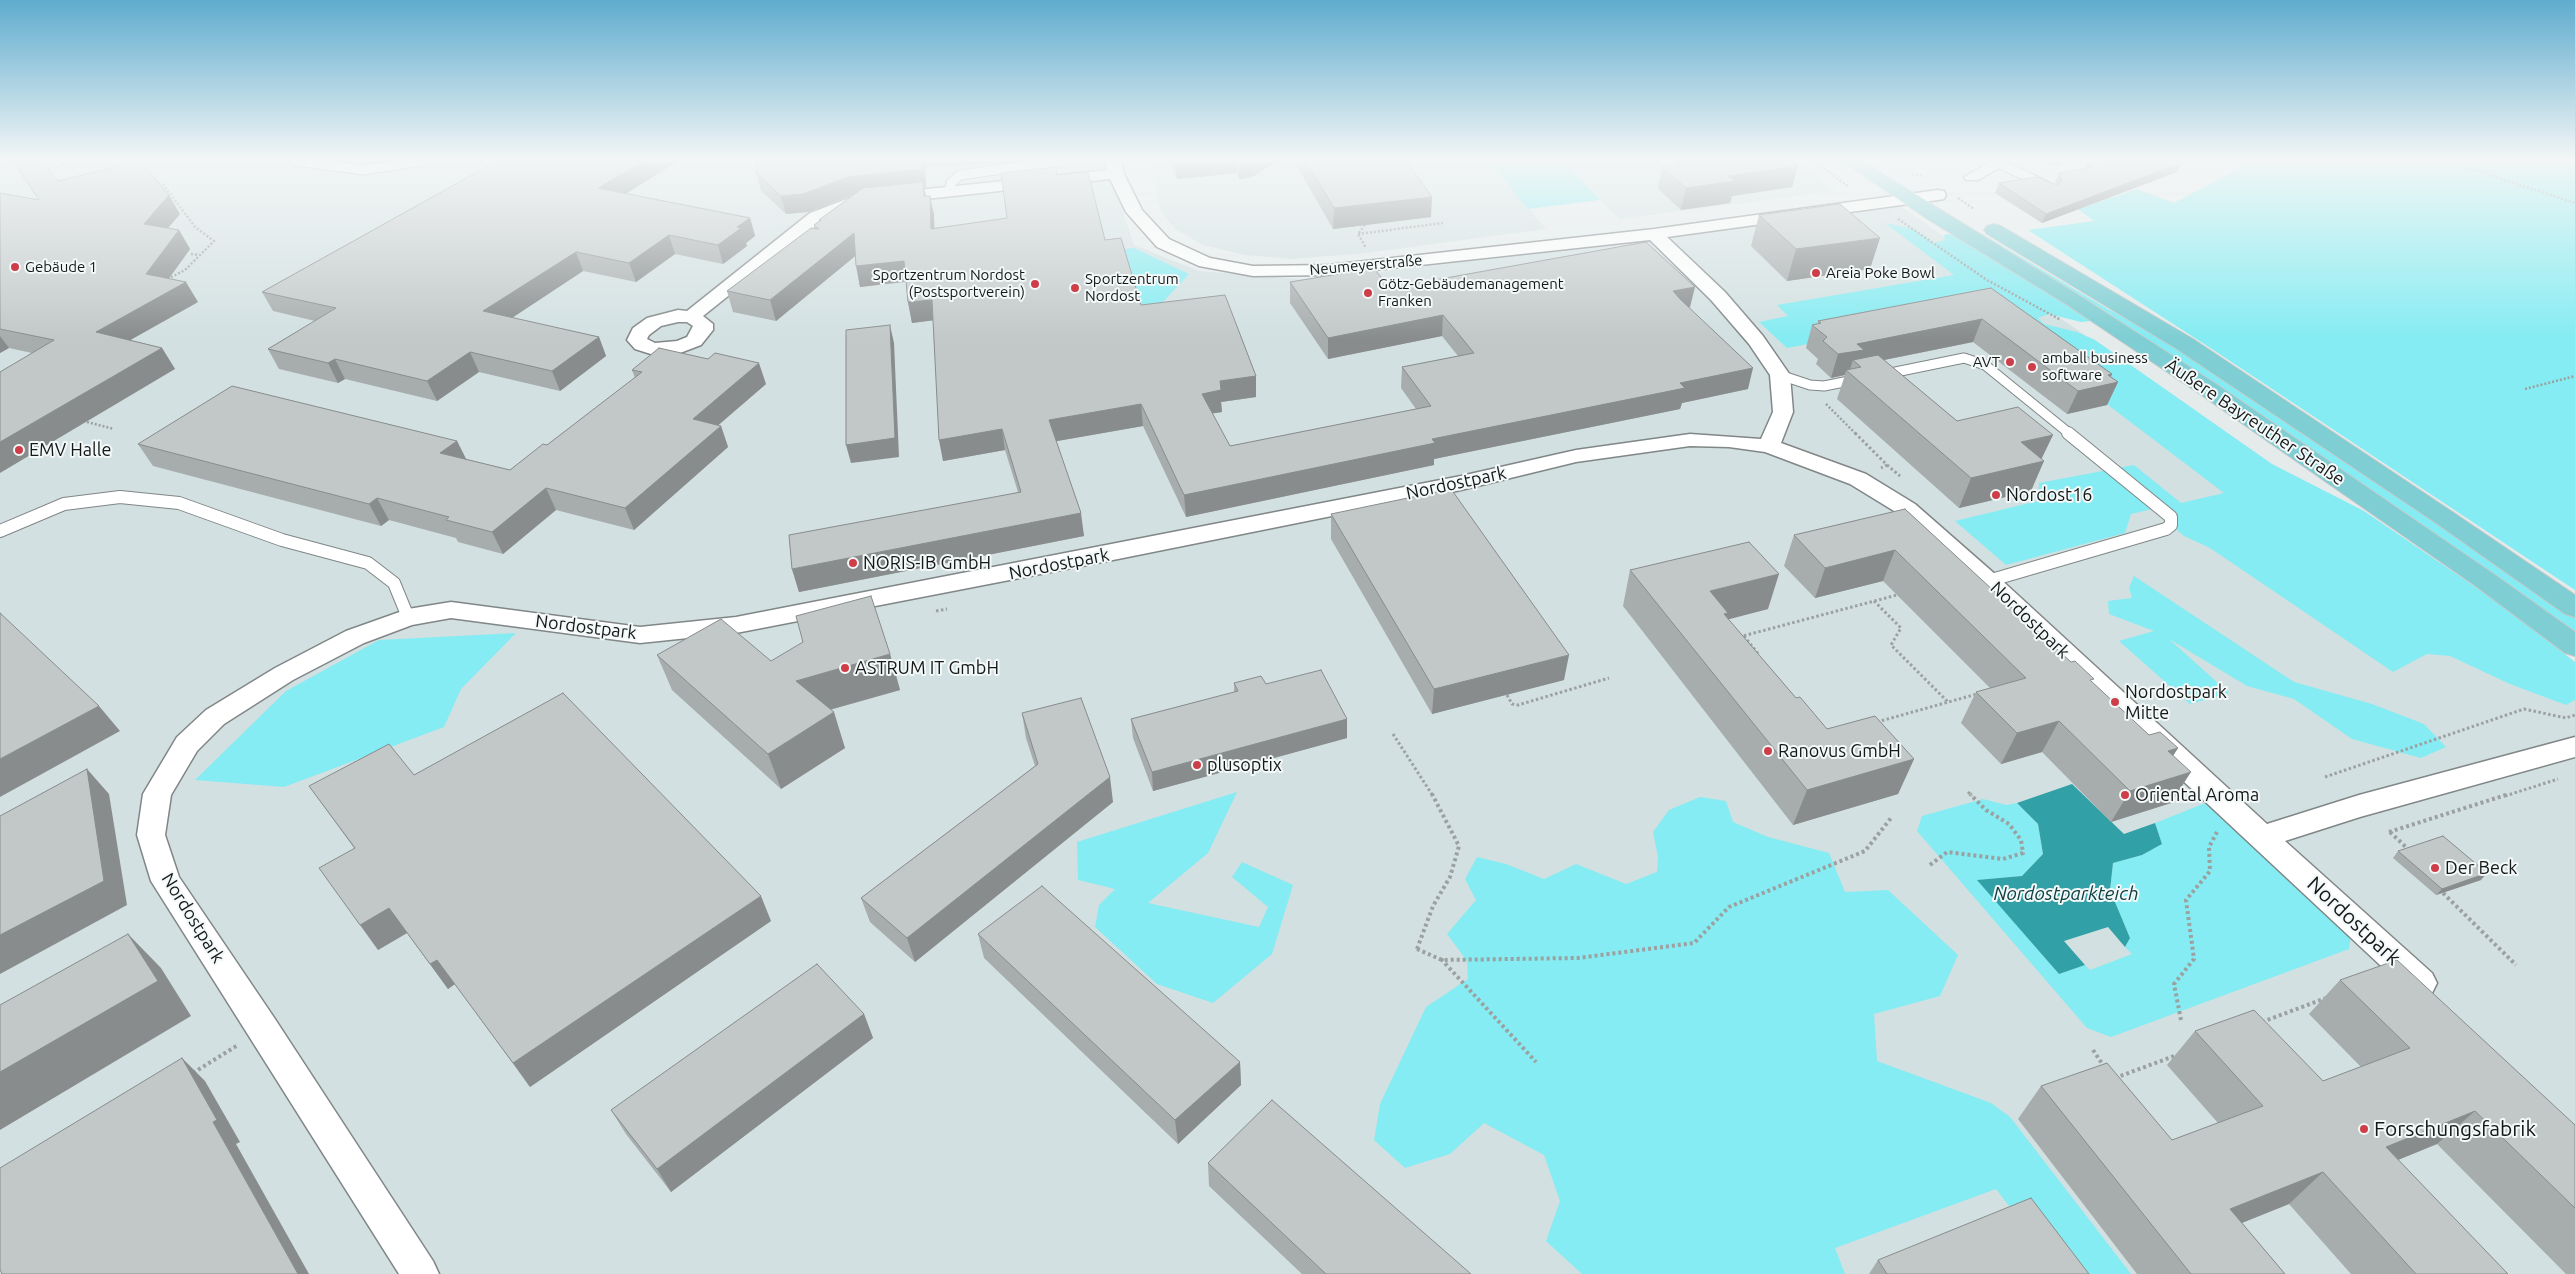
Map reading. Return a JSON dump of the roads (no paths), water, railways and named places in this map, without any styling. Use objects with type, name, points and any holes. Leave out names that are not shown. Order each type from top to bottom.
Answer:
[{"type":"main road","name":"Äußere Bayreuther Straße","points":[[1957,220],[2081,305],[2193,378],[2486,581],[2575,646]]},
{"type":"main road","name":"Äußere Bayreuther Straße","points":[[1978,220],[2185,344],[2446,518],[2575,608]]},
{"type":"street","points":[[691,317],[812,220]]},
{"type":"street","name":"Neumeyerstraße","points":[[1142,220],[1163,243],[1205,262],[1254,271],[1328,270],[1654,234],[1758,220]]},
{"type":"street","points":[[1654,234],[1718,296],[1756,340],[1780,375],[1783,412],[1769,446]]},
{"type":"street","name":"Nordostpark","points":[[420,1274],[264,1029],[166,881],[151,835],[157,794],[187,744],[215,717],[284,674],[355,637],[408,617],[451,610],[640,635],[736,625],[1118,552],[1451,485],[1576,456],[1690,440],[1729,441],[1769,446],[1858,479],[1907,509],[1988,581],[2442,1003]]},
{"type":"street","points":[[2262,837],[2358,806],[2575,746]]},
{"type":"lane","points":[[1780,375],[1810,385],[1824,386],[1964,358],[1973,360],[1986,365],[2008,382],[2171,517],[2172,524],[2166,529],[1988,581]]},
{"type":"lane","points":[[0,531],[64,504],[120,497],[179,502],[282,540],[368,563],[394,583],[408,617]]},
{"type":"water","name":"Nordostparkteich","points":[[2072,784],[2124,834],[2155,823],[2162,844],[2142,855],[2113,863],[2110,890],[2130,938],[2125,947],[2108,927],[2064,941],[2085,965],[2059,974],[1977,880],[2022,876],[2043,854],[2038,824],[2017,803]]},
{"type":"place","name":"Gebäude 1","points":[[15,267]]},
{"type":"place","name":"Areia Poke Bowl","points":[[1816,273]]},
{"type":"place","name":"Sportzentrum Nordost (Postsportverein)","points":[[1035,284]]},
{"type":"place","name":"Sportzentrum Nordost","points":[[1075,288]]},
{"type":"place","name":"Götz-Gebäudemanagement Franken","points":[[1368,293]]},
{"type":"place","name":"AVT","points":[[2010,362]]},
{"type":"place","name":"amball business software","points":[[2032,367]]},
{"type":"place","name":"EMV Halle","points":[[19,450]]},
{"type":"place","name":"Nordost16","points":[[1996,495]]},
{"type":"place","name":"NORIS-IB GmbH","points":[[853,563]]},
{"type":"place","name":"ASTRUM IT GmbH","points":[[845,668]]},
{"type":"place","name":"Nordostpark Mitte","points":[[2115,702]]},
{"type":"place","name":"Ranovus GmbH","points":[[1768,751]]},
{"type":"place","name":"plusoptix","points":[[1197,765]]},
{"type":"place","name":"Oriental Aroma","points":[[2125,795]]},
{"type":"place","name":"Der Beck","points":[[2435,868]]},
{"type":"place","name":"Forschungsfabrik","points":[[2364,1129]]}]
